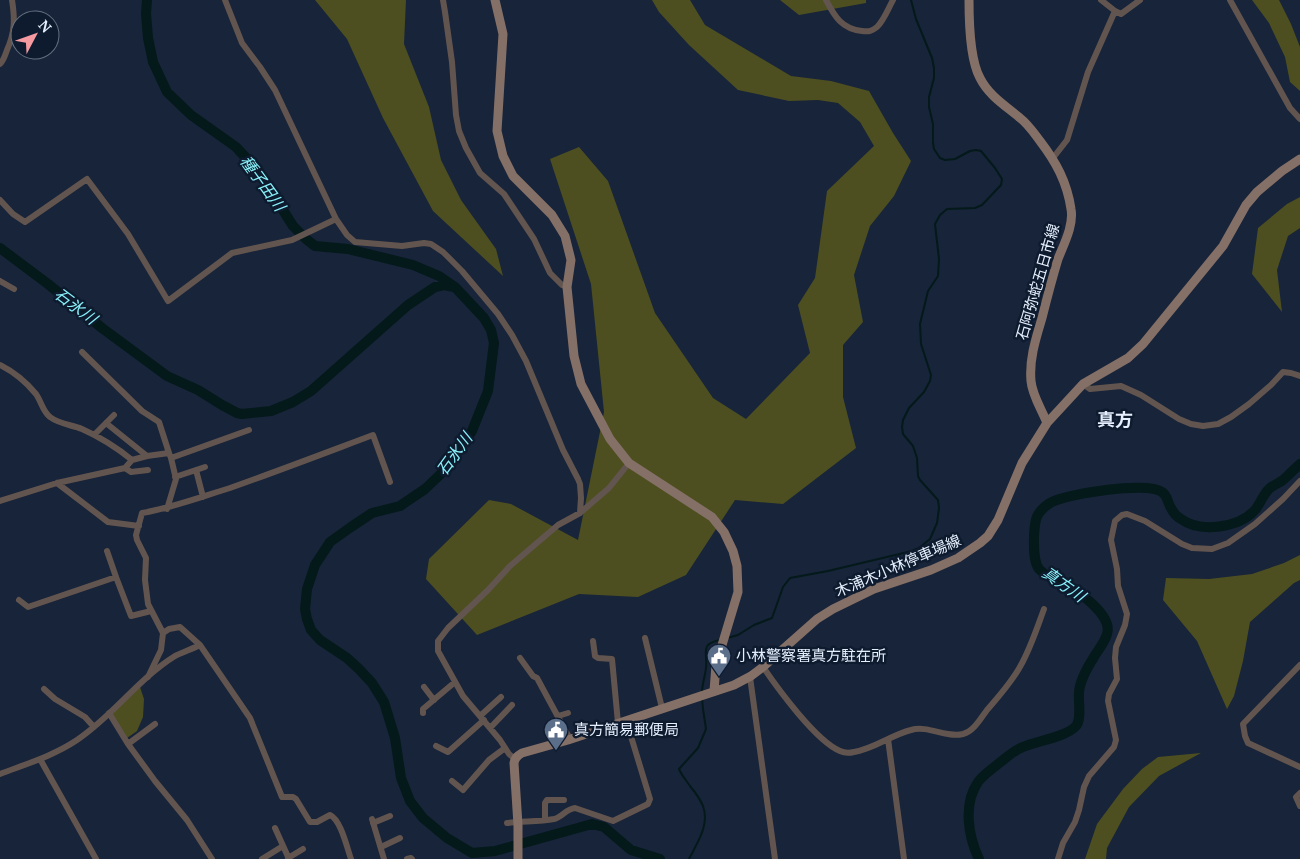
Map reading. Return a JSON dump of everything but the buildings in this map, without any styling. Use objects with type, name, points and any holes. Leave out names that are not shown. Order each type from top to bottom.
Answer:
[{"type":"main road","points":[[495,0],[503,34],[498,132],[503,156],[513,176],[552,215],[565,236],[571,260],[568,287],[574,356],[581,384],[610,439],[629,463],[712,517],[724,532],[733,551],[737,566],[738,592],[716,665],[714,691]]},
{"type":"main road","name":"石阿弥蛇五日市線","points":[[969,0],[973,50],[980,78],[997,100],[1022,119],[1053,158],[1062,177],[1072,212],[1069,228],[1053,273],[1031,359],[1031,382],[1048,423]]},
{"type":"main road","name":"木浦木小林停車場線","points":[[515,759],[522,753],[734,685],[750,677],[817,619],[833,609],[874,590],[931,570],[958,558],[980,543],[988,536],[998,520],[1022,463],[1048,423],[1083,384],[1128,358],[1143,344],[1194,280],[1209,265],[1223,246],[1246,205],[1257,192],[1300,159]]},
{"type":"main road","points":[[515,759],[518,859]]},
{"type":"street","points":[[0,64],[12,38],[14,20],[12,0]]},
{"type":"street","points":[[225,0],[242,43],[275,90],[336,219],[346,235],[355,242],[402,246],[431,244],[443,252],[462,271],[498,314],[526,360],[563,450],[578,479],[581,498],[580,513]]},
{"type":"street","points":[[442,0],[452,62],[456,115],[459,131],[466,148],[480,173],[504,194],[534,239],[550,273],[562,285],[568,287]]},
{"type":"street","points":[[826,0],[833,14],[844,26],[868,32],[879,25],[893,0]]},
{"type":"street","points":[[1101,0],[1120,14],[1140,0]]},
{"type":"street","points":[[1230,0],[1290,108],[1300,119]]},
{"type":"street","points":[[1053,158],[1067,140],[1088,72],[1115,11]]},
{"type":"street","points":[[0,200],[13,214],[25,222],[87,179],[128,234],[168,301],[232,254],[292,240],[336,219]]},
{"type":"street","points":[[0,281],[14,289]]},
{"type":"street","points":[[82,352],[142,411],[159,422],[176,479],[166,509]]},
{"type":"street","points":[[0,365],[13,372],[27,385],[37,396],[47,415],[54,420],[81,429],[112,444],[132,460]]},
{"type":"street","points":[[1083,384],[1090,390],[1121,386],[1141,395],[1179,420],[1204,426],[1218,424],[1231,417],[1249,404],[1284,372],[1300,376]]},
{"type":"street","points":[[94,435],[114,415]]},
{"type":"street","points":[[106,423],[147,456]]},
{"type":"street","points":[[0,501],[57,482],[125,468],[132,460],[147,456],[170,455],[249,430]]},
{"type":"street","points":[[148,677],[161,650],[163,633],[148,604],[145,580],[146,558],[136,540],[142,513],[166,509],[203,497],[373,435],[390,482]]},
{"type":"street","points":[[515,759],[463,696],[438,651],[438,640],[510,566],[558,525],[580,513],[609,488],[629,463]]},
{"type":"street","points":[[175,476],[205,467]]},
{"type":"street","points":[[125,468],[130,472],[148,470]]},
{"type":"street","points":[[196,470],[203,497]]},
{"type":"street","points":[[1058,859],[1063,843],[1075,822],[1084,786],[1089,776],[1114,747],[1116,740],[1108,701],[1109,694],[1117,679],[1116,647],[1126,625],[1127,614],[1120,593],[1111,540],[1115,521],[1122,515],[1127,514],[1145,521],[1182,544],[1192,548],[1212,549],[1228,543],[1255,524],[1300,481]]},
{"type":"street","points":[[57,482],[108,522],[139,526]]},
{"type":"street","points":[[107,551],[131,616],[151,610]]},
{"type":"street","points":[[19,600],[28,608],[116,577]]},
{"type":"street","points":[[763,667],[784,696],[818,735],[840,751],[854,753],[914,729],[956,734],[968,732],[977,724],[1021,666],[1044,609]]},
{"type":"street","points":[[163,633],[169,629],[180,627],[200,645],[250,718],[282,797],[296,798],[310,822],[317,822],[330,815],[334,817],[343,834],[351,859]]},
{"type":"street","points":[[645,638],[662,708]]},
{"type":"street","points":[[507,824],[559,817],[569,809],[575,808],[613,821],[648,804],[650,799],[622,721],[612,659],[595,656],[593,641]]},
{"type":"street","points":[[0,774],[40,759],[76,741],[110,713],[148,677],[176,656],[200,645]]},
{"type":"street","points":[[520,658],[533,676],[537,678],[570,739]]},
{"type":"street","points":[[1300,665],[1243,724],[1248,743],[1300,767]]},
{"type":"street","points":[[750,677],[774,859]]},
{"type":"street","points":[[423,713],[423,709],[455,682]]},
{"type":"street","points":[[424,687],[434,700]]},
{"type":"street","points":[[44,690],[55,700],[85,717],[94,727]]},
{"type":"street","points":[[436,746],[448,752],[501,697]]},
{"type":"street","points":[[490,728],[512,705]]},
{"type":"street","points":[[110,713],[128,744],[187,820],[212,859]]},
{"type":"street","points":[[558,716],[568,713]]},
{"type":"street","points":[[128,744],[155,724]]},
{"type":"street","points":[[888,738],[904,859]]},
{"type":"street","points":[[452,781],[463,790],[489,760],[505,748]]},
{"type":"street","points":[[40,759],[96,859]]},
{"type":"street","points":[[1300,793],[1296,797],[1300,806]]},
{"type":"street","points":[[545,820],[545,803],[548,800],[564,800]]},
{"type":"street","points":[[384,859],[373,821],[390,816]]},
{"type":"street","points":[[275,828],[289,858],[303,850]]},
{"type":"street","points":[[381,847],[400,838]]},
{"type":"street","points":[[262,859],[283,846]]},
{"type":"street","points":[[407,859],[412,859]]},
{"type":"green space","points":[[315,0],[406,0],[404,44],[429,107],[441,160],[461,200],[496,249],[503,276],[433,211],[383,118],[347,39]]},
{"type":"green space","points":[[652,0],[690,0],[705,25],[791,76],[831,81],[869,91],[911,161],[894,196],[870,226],[854,275],[863,322],[843,345],[843,397],[856,448],[783,504],[735,500],[686,575],[638,597],[579,594],[477,635],[426,579],[429,559],[489,500],[511,504],[578,540],[604,412],[591,284],[550,159],[579,147],[608,181],[655,313],[713,398],[746,419],[810,353],[798,305],[815,278],[827,191],[874,146],[860,122],[838,103],[818,100],[789,101],[738,90],[689,45],[659,12]]},
{"type":"green space","points":[[780,0],[866,0],[866,3],[799,15]]},
{"type":"green space","points":[[1252,0],[1279,0],[1300,47],[1300,91],[1290,82],[1285,57],[1269,23]]},
{"type":"green space","points":[[1300,197],[1300,228],[1288,236],[1277,270],[1282,312],[1252,274],[1258,228],[1287,204]]},
{"type":"green space","points":[[1300,555],[1300,580],[1294,583],[1250,622],[1234,696],[1227,709],[1197,641],[1163,600],[1166,578],[1209,579],[1252,574],[1284,563]]},
{"type":"green space","points":[[140,687],[144,699],[143,717],[137,731],[127,738],[109,712]]},
{"type":"green space","points":[[1201,753],[1159,776],[1129,807],[1107,848],[1106,859],[1085,859],[1097,824],[1123,789],[1142,769],[1158,757]]},
{"type":"waterway","name":"石氷川","points":[[147,0],[148,38],[153,62],[167,92],[191,115],[236,147],[259,172],[293,226],[306,239],[315,246],[348,249],[413,265],[439,276],[455,287],[484,318],[491,330],[494,343],[488,391],[472,431],[447,468],[425,489],[400,506],[372,513],[330,542],[315,565],[307,589],[305,609],[311,630],[320,640],[347,658],[359,669],[372,683],[384,702],[395,738],[401,778],[410,801],[423,818],[447,838],[472,853],[495,851],[592,824],[604,827],[631,850],[660,859]]},
{"type":"waterway","points":[[727,638],[738,635],[754,625],[772,618],[783,587],[790,578],[912,551],[930,539],[937,523],[938,500],[918,476],[917,458],[913,446],[903,434],[902,427],[909,408],[924,392],[931,375],[921,344],[920,324],[928,291],[938,276],[939,259],[935,224],[940,215],[947,209],[975,208],[982,205],[1001,185],[1002,179],[981,151],[970,151],[955,159],[945,160],[940,158],[934,149],[933,124],[929,107],[934,68],[911,0]]},
{"type":"waterway","name":"石氷川","points":[[0,248],[167,376],[198,390],[222,405],[242,414],[271,411],[293,402],[311,391],[408,305],[435,287],[444,285],[454,287]]},
{"type":"waterway","name":"真方川","points":[[979,859],[972,840],[969,820],[970,800],[978,782],[1016,750],[1059,736],[1076,726],[1079,719],[1081,683],[1086,670],[1107,634],[1108,627],[1105,620],[1094,605],[1071,588],[1045,574],[1037,566],[1034,553],[1034,530],[1041,510],[1050,503],[1072,496],[1124,488],[1153,489],[1164,494],[1173,511],[1181,519],[1198,526],[1219,526],[1239,521],[1248,516],[1255,510],[1268,490],[1283,480],[1300,464]]},
{"type":"waterway","points":[[702,693],[707,647],[709,644],[720,640]]},
{"type":"waterway","points":[[689,859],[702,834],[705,813],[696,793],[679,769],[698,748],[706,729],[702,698]]},
{"type":"place","name":"小林警察署真方駐在所","points":[[719,677]]},
{"type":"place","name":"真方簡易郵便局","points":[[556,751]]},
{"type":"district","name":"真方","points":[[1115,420]]},
{"type":"water label","name":"種子田川","points":[[263,183]]}]
